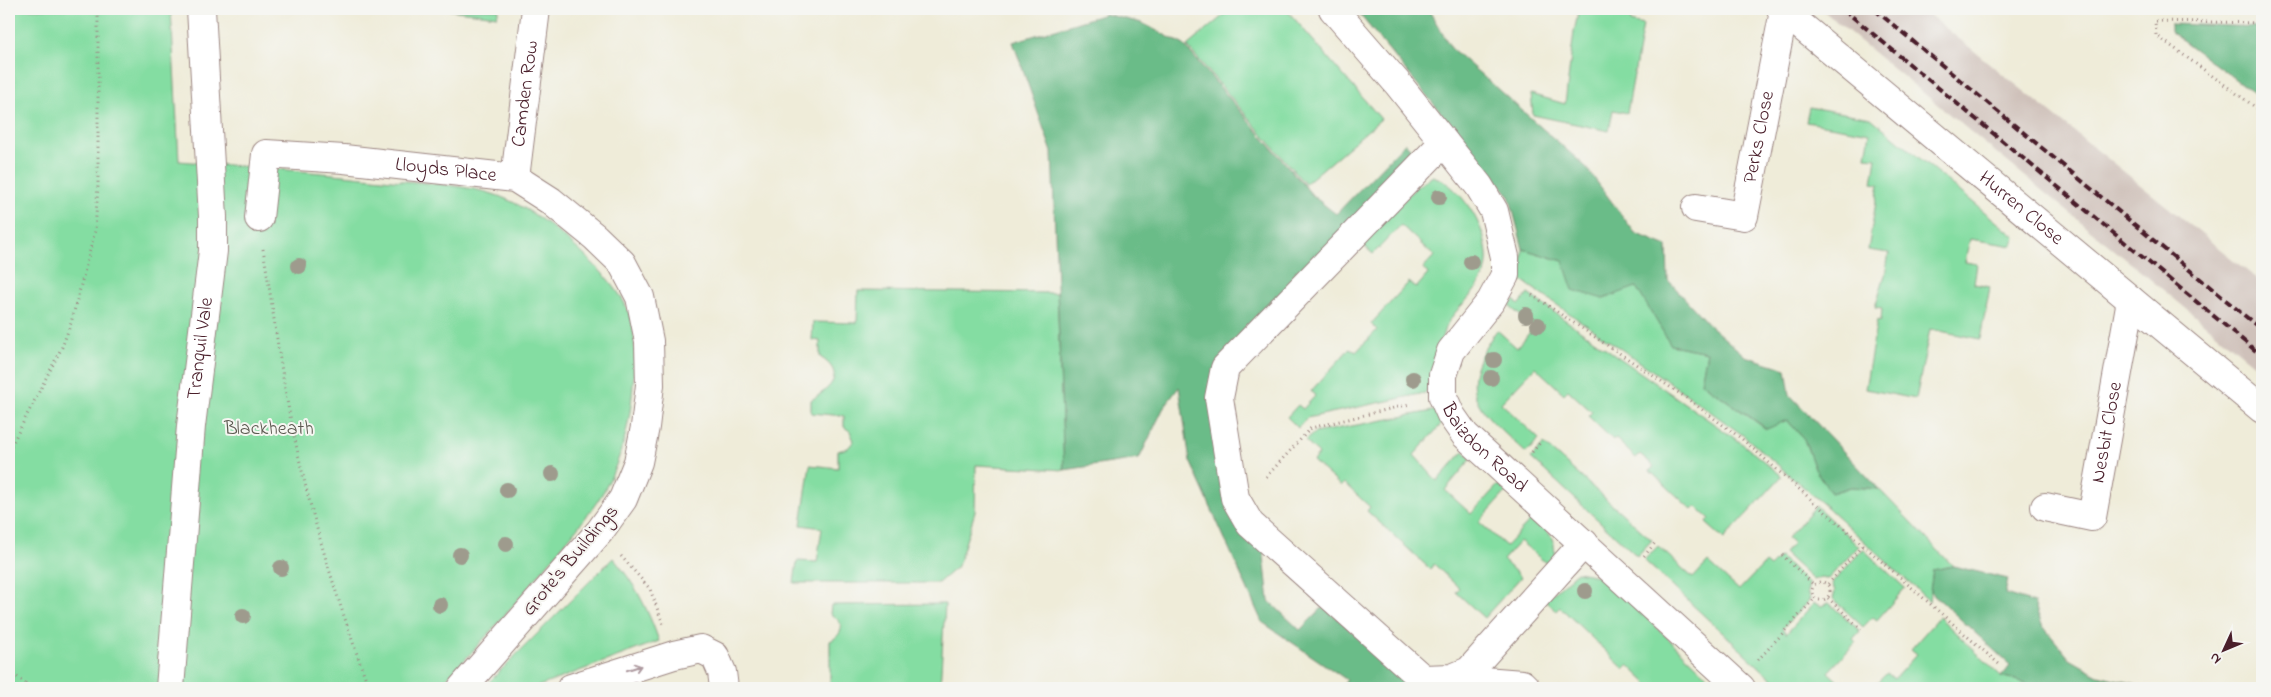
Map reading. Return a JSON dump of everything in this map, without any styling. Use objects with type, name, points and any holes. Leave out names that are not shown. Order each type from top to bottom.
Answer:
[{"type":"street","name":"Tranquil Vale","points":[[170,688],[191,426],[213,251],[213,217],[201,9]]},
{"type":"street","name":"Camden Row","points":[[514,178],[536,9]]},
{"type":"street","points":[[1333,9],[1479,186],[1494,211],[1503,250],[1505,275]]},
{"type":"street","name":"Perks Close","points":[[1696,208],[1744,216],[1782,10]]},
{"type":"street","name":"Hurren Close","points":[[1782,10],[2262,409]]},
{"type":"street","points":[[1444,142],[1225,368],[1219,398],[1235,498],[1250,524],[1423,679],[1452,678],[1469,671],[1584,543]]},
{"type":"street","name":"Lloyds Place","points":[[259,218],[266,154],[344,159],[514,178],[551,201],[595,237],[622,263],[640,297]]},
{"type":"street","name":"Baizdon Road","points":[[1505,275],[1491,301],[1451,350],[1443,375],[1442,397],[1450,416],[1465,435],[1741,688]]},
{"type":"street","name":"Grote's Buildings","points":[[462,688],[600,531],[623,499],[638,462],[650,385],[649,341],[640,297]]},
{"type":"street","name":"Nesbit Close","points":[[2044,507],[2092,517],[2131,300]]},
{"type":"street","points":[[571,688],[674,655],[701,649],[715,656],[722,672],[724,688]]},
{"type":"street","points":[[1469,671],[1484,681],[1522,684],[1526,688]]},
{"type":"path","points":[[9,450],[62,348],[76,305],[94,231],[98,186],[98,9]]},
{"type":"path","points":[[2262,23],[2155,21],[2156,36],[2262,112]]},
{"type":"path","points":[[259,218],[278,353],[295,441],[312,513],[339,601],[369,688]]},
{"type":"path","points":[[1505,275],[1685,397],[1742,439],[2000,665]]},
{"type":"path","points":[[1240,506],[1310,428],[1442,397]]},
{"type":"path","points":[[600,531],[650,589],[665,630]]},
{"type":"path","points":[[1828,584],[1863,546]]},
{"type":"path","points":[[1782,555],[1814,585]]},
{"type":"path","points":[[1814,585],[1821,582],[1828,584]]},
{"type":"path","points":[[1828,584],[1830,591],[1828,598]]},
{"type":"path","points":[[1814,585],[1812,592],[1815,598],[1821,601],[1828,598]]},
{"type":"path","points":[[1756,663],[1815,598]]},
{"type":"path","points":[[1828,598],[1862,629]]},
{"type":"path","points":[[9,671],[32,688]]},
{"type":"shaded area","points":[[1821,9],[1922,9],[2262,283],[2262,371]]},
{"type":"green space","name":"Blackheath","points":[[9,9],[171,9],[179,161],[439,184],[486,192],[513,202],[551,226],[596,266],[613,285],[622,299],[632,321],[635,355],[633,385],[630,414],[624,441],[609,481],[578,528],[484,639],[437,688],[9,688]]},
{"type":"green space","points":[[449,9],[499,9],[497,16]]},
{"type":"green space","points":[[1231,9],[1286,9],[1381,119],[1305,184],[1187,46]]},
{"type":"green space","points":[[1355,9],[1428,9],[1451,48],[1585,166],[1635,233],[1667,246],[1668,280],[1709,325],[1745,356],[1786,369],[1790,395],[1879,489],[1851,487],[1831,493],[1815,469],[1804,439],[1787,420],[1767,429],[1701,382],[1707,352],[1671,345],[1636,287],[1603,299],[1573,290],[1563,261],[1523,249],[1509,195]]},
{"type":"green space","points":[[1579,9],[1632,9],[1630,22],[1643,25],[1627,113],[1613,110],[1609,131],[1533,115],[1531,94],[1565,104],[1574,32]]},
{"type":"green space","points":[[1105,14],[1142,23],[1184,45],[1313,196],[1336,214],[1405,143],[1416,155],[1209,399],[1263,547],[1269,601],[1300,630],[1324,606],[1415,688],[1340,688],[1347,680],[1262,622],[1190,461],[1179,387],[1164,407],[1139,459],[1064,470],[1052,152],[1013,42]]},
{"type":"green space","points":[[2170,24],[2262,27],[2262,99],[2170,31]]},
{"type":"green space","points":[[1809,107],[1871,118],[2015,237],[2013,246],[1970,239],[1965,262],[1977,264],[1974,284],[1990,287],[1980,339],[1930,329],[1916,399],[1865,389],[1877,320],[1881,321],[1882,308],[1875,307],[1885,275],[1889,253],[1868,250],[1879,184],[1872,183],[1876,158],[1866,157],[1870,133],[1806,122]]},
{"type":"green space","points":[[1433,176],[1445,182],[1456,191],[1475,216],[1482,231],[1487,260],[1485,273],[1477,288],[1454,314],[1445,328],[1435,371],[1429,386],[1425,393],[1307,418],[1298,428],[1287,417],[1298,405],[1303,409],[1315,396],[1311,391],[1350,348],[1356,352],[1377,330],[1371,324],[1409,282],[1416,288],[1428,274],[1423,268],[1434,256],[1401,225],[1373,254],[1362,244],[1416,187]]},
{"type":"green space","points":[[1523,249],[1563,261],[1604,299],[1636,286],[1671,345],[1707,352],[1701,382],[1766,429],[1787,420],[1804,439],[1815,469],[1831,493],[1851,487],[1879,489],[1953,566],[1933,570],[1929,601],[1828,508],[1744,436],[1521,280]]},
{"type":"green space","points":[[858,291],[1057,293],[1064,470],[976,465],[975,512],[958,566],[938,583],[794,583],[797,561],[817,562],[822,528],[801,525],[810,465],[838,468],[838,451],[848,448],[854,441],[850,431],[844,427],[844,416],[811,413],[811,400],[830,385],[834,374],[833,369],[820,357],[820,341],[812,340],[813,322],[857,323]]},
{"type":"green space","points":[[1528,294],[1740,442],[1782,476],[1724,539],[1706,523],[1710,519],[1696,506],[1692,510],[1650,471],[1654,466],[1640,454],[1636,458],[1615,438],[1613,440],[1588,416],[1592,412],[1568,390],[1564,394],[1535,367],[1501,403],[1539,439],[1526,453],[1484,411],[1476,398],[1473,385],[1475,369],[1497,330],[1517,348],[1534,327],[1509,306],[1514,300],[1519,305]]},
{"type":"green space","points":[[1438,410],[1446,419],[1414,455],[1437,481],[1464,451],[1471,459],[1445,490],[1471,514],[1498,485],[1506,492],[1479,522],[1506,546],[1533,518],[1548,532],[1553,542],[1554,562],[1547,564],[1520,541],[1503,560],[1521,577],[1484,618],[1456,592],[1459,588],[1434,564],[1430,569],[1367,511],[1370,507],[1344,483],[1341,486],[1313,461],[1319,454],[1305,441],[1314,433]]},
{"type":"green space","points":[[1544,444],[1652,540],[1637,556],[1531,458]]},
{"type":"green space","points":[[1816,506],[1859,546],[1828,579],[1821,577],[1813,580],[1784,553],[1793,543],[1787,538]]},
{"type":"green space","points":[[1658,546],[1693,578],[1708,562],[1739,590],[1765,563],[1770,567],[1780,557],[1809,584],[1807,592],[1810,599],[1782,629],[1786,634],[1814,603],[1822,606],[1829,603],[1860,631],[1853,639],[1856,642],[1828,672],[1845,688],[1782,688],[1644,560]]},
{"type":"green space","points":[[1863,549],[1905,588],[1877,620],[1873,617],[1863,627],[1833,599],[1835,591],[1832,583]]},
{"type":"green space","points":[[613,558],[628,577],[640,597],[659,641],[534,688],[483,688]]},
{"type":"green space","points":[[1953,566],[2008,579],[2005,594],[2034,603],[2042,625],[2070,659],[2098,675],[2136,684],[2139,688],[2031,688],[2026,683],[2001,676],[2010,665],[1930,591],[1933,570]]},
{"type":"green space","points":[[1577,572],[1604,577],[1720,688],[1652,688],[1628,665],[1624,669],[1560,607],[1556,611],[1545,600]]},
{"type":"green space","points":[[945,604],[940,688],[830,688],[830,641],[838,635],[841,628],[838,620],[830,614],[831,605]]},
{"type":"green space","points":[[1939,617],[2001,676],[2026,683],[2031,688],[1883,688],[1877,683],[1887,673],[1894,679],[1917,654],[1911,649]]},
{"type":"railway","points":[[1843,9],[2262,356]]},
{"type":"railway","points":[[1874,9],[2262,330]]}]
